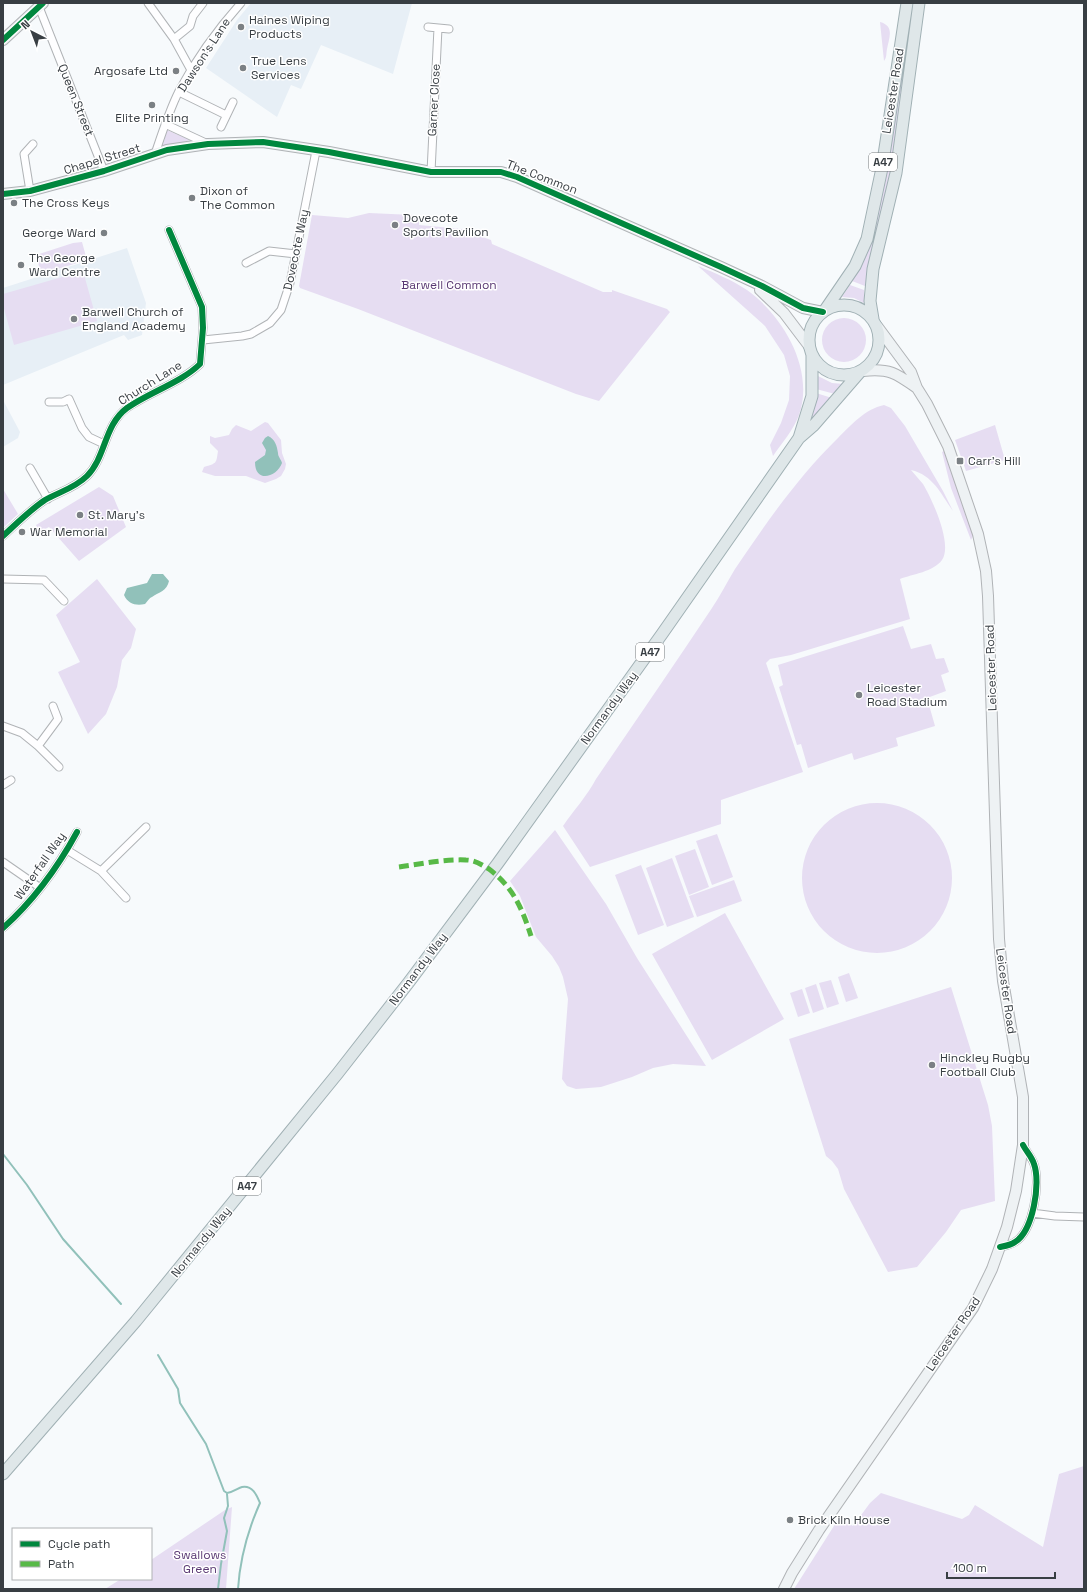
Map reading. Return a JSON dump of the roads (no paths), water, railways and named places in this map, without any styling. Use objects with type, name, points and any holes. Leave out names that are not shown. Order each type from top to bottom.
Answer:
[{"type":"main road","name":"Leicester Road","points":[[824,311],[855,266],[867,239],[882,168],[907,3]]},
{"type":"main road","name":"Leicester Road","points":[[784,1589],[792,1573],[819,1530],[973,1308],[992,1269],[1007,1227],[1016,1191],[1023,1145],[1023,1097],[1003,981],[999,939],[991,649],[986,571],[978,534],[948,446],[927,404],[917,388],[911,372],[875,322],[870,301],[873,269],[896,173],[919,3]]},
{"type":"main road","points":[[3,40],[41,5]]},
{"type":"main road","name":"The Common","points":[[208,144],[263,142],[431,172],[501,172],[512,175],[721,267],[762,286],[802,308],[824,311]]},
{"type":"main road","name":"Chapel Street","points":[[3,194],[30,191],[104,171],[180,147],[208,144]]},
{"type":"main road","name":"The Common","points":[[749,281],[772,300],[811,351]]},
{"type":"main road","points":[[847,305],[858,307],[865,311],[875,322],[880,341],[874,361],[861,371],[846,376],[833,374],[823,369],[811,351],[809,334],[818,316],[824,311],[832,307],[847,305]]},
{"type":"main road","name":"Normandy Way","points":[[798,438],[812,396],[811,351]]},
{"type":"main road","name":"Leicester Road","points":[[861,371],[877,369],[886,370],[898,374],[917,388]]},
{"type":"main road","name":"Normandy Way","points":[[3,1474],[132,1327],[338,1073],[498,863],[662,634],[798,438],[819,419],[861,371]]},
{"type":"street","points":[[148,3],[174,39],[191,70]]},
{"type":"street","points":[[174,39],[190,26],[193,16],[203,3]]},
{"type":"street","name":"Dawson's Lane","points":[[155,154],[165,124],[179,92],[191,70],[209,42],[240,3]]},
{"type":"street","name":"Queen Street","points":[[41,5],[104,171]]},
{"type":"street","points":[[428,28],[449,29]]},
{"type":"street","name":"Garner Close","points":[[431,172],[438,28]]},
{"type":"street","points":[[179,92],[226,115]]},
{"type":"street","points":[[221,127],[233,102]]},
{"type":"street","points":[[165,124],[208,144]]},
{"type":"street","points":[[30,191],[24,154],[33,144]]},
{"type":"street","name":"Dovecote Way","points":[[203,340],[251,334],[270,323],[281,310],[290,283],[316,151]]},
{"type":"street","name":"Church Lane","points":[[3,536],[24,517],[48,499],[75,486],[86,477],[94,468],[115,419],[127,408],[171,383],[200,364],[204,318],[202,307],[169,230]]},
{"type":"street","points":[[246,263],[269,251],[296,254]]},
{"type":"street","points":[[49,402],[63,402],[76,394]]},
{"type":"street","points":[[69,399],[82,428],[89,437],[104,444]]},
{"type":"street","points":[[30,468],[48,499]]},
{"type":"street","points":[[3,579],[44,580],[64,601]]},
{"type":"street","points":[[38,746],[58,719],[53,706]]},
{"type":"street","points":[[3,726],[22,733],[60,767]]},
{"type":"street","points":[[3,785],[11,780]]},
{"type":"street","points":[[101,872],[146,827]]},
{"type":"street","name":"Waterfall Way","points":[[3,928],[26,906],[67,850],[76,832]]},
{"type":"street","points":[[67,850],[101,872],[126,898]]},
{"type":"street","points":[[3,862],[39,887]]},
{"type":"street","points":[[1000,1247],[1016,1242],[1027,1228],[1037,1193],[1034,1164],[1023,1145]]},
{"type":"street","points":[[1032,1213],[1055,1216],[1084,1217]]},
{"type":"waterway","points":[[3,1154],[27,1185],[63,1239],[121,1304]]},
{"type":"waterway","points":[[158,1355],[178,1389],[180,1403],[206,1444],[224,1491],[227,1493],[242,1487],[246,1487],[252,1489],[260,1503],[251,1524],[245,1545],[240,1567],[238,1589]]},
{"type":"waterway","points":[[218,1589],[227,1531],[224,1518],[228,1506],[227,1494]]},
{"type":"place","name":"Haines Wiping Products","points":[[241,27]]},
{"type":"place","name":"True Lens Services","points":[[243,68]]},
{"type":"place","name":"Argosafe Ltd","points":[[176,71]]},
{"type":"place","name":"Elite Printing","points":[[152,105]]},
{"type":"place","name":"Dixon of The Common","points":[[192,198]]},
{"type":"place","name":"The Cross Keys","points":[[14,203]]},
{"type":"place","name":"Dovecote Sports Pavilion","points":[[395,225]]},
{"type":"place","name":"George Ward","points":[[104,233]]},
{"type":"place","name":"The George Ward Centre","points":[[21,265]]},
{"type":"place","name":"Barwell Church of England Academy","points":[[74,319]]},
{"type":"place","name":"Carr's Hill","points":[[960,461]]},
{"type":"place","name":"St. Mary's","points":[[80,515]]},
{"type":"place","name":"War Memorial","points":[[22,532]]},
{"type":"place","name":"Leicester Road Stadium","points":[[859,695]]},
{"type":"place","name":"Hinckley Rugby Football Club","points":[[932,1065]]},
{"type":"place","name":"Brick Kiln House","points":[[790,1520]]},
{"type":"park label","name":"Barwell Common","points":[[449,285]]},
{"type":"park label","name":"Swallows Green","points":[[200,1562]]}]
